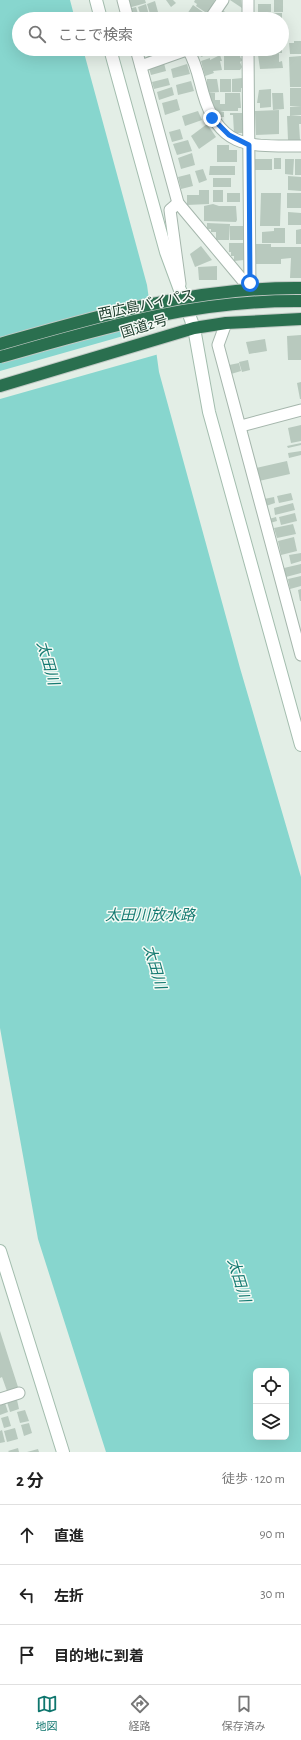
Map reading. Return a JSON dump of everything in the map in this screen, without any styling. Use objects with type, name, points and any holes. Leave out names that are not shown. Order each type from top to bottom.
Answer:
[{"type":"highway","name":"西広島バイパス","points":[[0,344],[125,309],[172,299],[230,291],[301,288]]},
{"type":"highway","name":"国道2号","points":[[0,356],[168,308],[250,299],[301,300]]},
{"type":"highway","name":"西広島バイパス","points":[[0,356],[130,321],[175,311],[230,303],[301,300]]},
{"type":"highway","name":"国道2号","points":[[0,386],[194,328],[226,323],[301,319]]},
{"type":"street","points":[[96,0],[99,12]]},
{"type":"street","points":[[123,0],[126,12]]},
{"type":"street","points":[[215,12],[223,0]]},
{"type":"street","points":[[248,0],[248,12]]},
{"type":"street","points":[[112,56],[166,252],[194,328],[209,412],[301,744]]},
{"type":"street","points":[[138,56],[178,203],[245,283],[250,299]]},
{"type":"street","points":[[141,66],[169,56]]},
{"type":"street","points":[[191,56],[212,118],[229,135],[249,145],[301,146]]},
{"type":"street","points":[[248,56],[250,299]]},
{"type":"street","points":[[178,203],[170,210],[179,268],[180,290]]},
{"type":"street","points":[[226,323],[218,345],[297,625],[301,655]]},
{"type":"street","points":[[241,426],[301,410]]},
{"type":"street","points":[[0,1251],[63,1452]]},
{"type":"street","points":[[0,1398],[19,1393]]},
{"type":"water","name":"太田川放水路","points":[[0,0],[70,0],[73,12],[12,12],[12,56],[85,56],[147,285],[159,372],[240,668],[301,877],[301,1452],[106,1452],[38,1239],[0,1028]]},
{"type":"pier","points":[[155,327],[159,354],[0,399],[0,371]]},
{"type":"building","points":[[126,0],[145,0],[146,3],[128,8]]},
{"type":"building","points":[[166,0],[173,0],[176,3],[171,7]]},
{"type":"building","points":[[195,0],[215,0],[209,12],[205,12],[196,6],[197,4],[194,2]]},
{"type":"building","points":[[230,0],[241,0],[242,8]]},
{"type":"building","points":[[274,0],[283,0],[283,12],[274,12]]},
{"type":"building","points":[[155,1],[158,12],[149,12],[147,4]]},
{"type":"building","points":[[146,4],[148,12],[140,12],[138,7]]},
{"type":"building","points":[[258,4],[271,4],[271,12],[258,12]]},
{"type":"building","points":[[193,5],[203,12],[188,12]]},
{"type":"building","points":[[136,7],[138,12],[129,12],[128,9]]},
{"type":"building","points":[[294,41],[301,41],[301,54],[290,54],[289,43],[294,43]]},
{"type":"building","points":[[220,56],[222,70],[213,71],[214,73],[205,76],[201,61],[210,58],[210,60]]},
{"type":"building","points":[[224,56],[240,56],[243,60],[240,62],[242,67],[240,70],[224,70]]},
{"type":"building","points":[[258,56],[279,56],[279,62],[282,61],[283,68],[260,69]]},
{"type":"building","points":[[301,56],[301,87],[290,87],[289,57]]},
{"type":"building","points":[[164,63],[166,71],[151,75],[149,68]]},
{"type":"building","points":[[187,64],[190,74],[173,78],[171,69]]},
{"type":"building","points":[[168,78],[170,85],[154,89],[152,82]]},
{"type":"building","points":[[243,78],[243,88],[241,88],[241,92],[232,92],[232,79]]},
{"type":"building","points":[[207,79],[217,79],[219,92],[207,93]]},
{"type":"building","points":[[220,79],[231,79],[231,92],[220,92]]},
{"type":"building","points":[[191,81],[194,91],[178,95],[176,85]]},
{"type":"building","points":[[172,87],[174,95],[159,100],[157,92]]},
{"type":"building","points":[[290,88],[301,88],[301,106],[290,106]]},
{"type":"building","points":[[271,89],[271,107],[260,108],[260,103],[257,103],[259,90]]},
{"type":"building","points":[[207,93],[215,93],[215,100],[220,100],[220,104],[225,104],[225,93],[240,93],[241,108],[238,108],[238,111],[220,111],[224,112],[224,117],[216,117]]},
{"type":"building","points":[[272,93],[283,93],[284,109],[273,110]]},
{"type":"building","points":[[177,99],[180,110],[165,115],[162,103]]},
{"type":"building","points":[[301,106],[301,115],[290,116],[290,107]]},
{"type":"building","points":[[279,110],[279,134],[256,135],[255,111]]},
{"type":"building","points":[[198,111],[202,120],[185,126],[182,116]]},
{"type":"building","points":[[230,113],[244,113],[245,133],[234,133],[233,115],[230,115]]},
{"type":"building","points":[[287,116],[301,116],[301,124],[299,124],[300,140],[288,140]]},
{"type":"building","points":[[207,124],[216,137],[199,149],[191,136]]},
{"type":"building","points":[[180,129],[183,139],[172,142],[169,132]]},
{"type":"building","points":[[188,140],[192,151],[177,155],[173,144]]},
{"type":"building","points":[[217,145],[229,145],[229,150],[237,150],[237,162],[217,162]]},
{"type":"building","points":[[192,153],[195,165],[181,169],[178,158]]},
{"type":"building","points":[[274,158],[281,158],[281,169],[274,169]]},
{"type":"building","points":[[255,159],[272,159],[272,170],[255,170]]},
{"type":"building","points":[[285,159],[294,159],[293,175],[285,174]]},
{"type":"building","points":[[295,159],[301,159],[301,175],[295,175]]},
{"type":"building","points":[[210,166],[235,166],[235,175],[209,175]]},
{"type":"building","points":[[203,169],[207,180],[199,183],[195,171]]},
{"type":"building","points":[[190,174],[193,186],[181,189],[178,177]]},
{"type":"building","points":[[288,176],[301,177],[301,191],[288,190]]},
{"type":"building","points":[[213,178],[231,178],[231,187],[213,187]]},
{"type":"building","points":[[199,190],[209,190],[209,204],[187,205],[187,195],[199,195]]},
{"type":"building","points":[[213,190],[223,190],[223,202],[213,202]]},
{"type":"building","points":[[227,193],[240,193],[240,202],[227,202]]},
{"type":"building","points":[[261,193],[281,193],[280,226],[260,226]]},
{"type":"building","points":[[287,193],[301,193],[301,208],[287,208]]},
{"type":"building","points":[[213,204],[219,206],[236,206],[236,222],[204,221],[204,206]]},
{"type":"building","points":[[288,212],[301,213],[301,225],[288,225]]},
{"type":"building","points":[[207,223],[230,224],[229,240],[216,240],[216,232],[211,232],[211,229],[207,229]]},
{"type":"building","points":[[230,226],[245,226],[245,240],[230,240]]},
{"type":"building","points":[[274,228],[285,228],[285,243],[262,243],[262,232],[274,231]]},
{"type":"building","points":[[301,229],[301,244],[296,244],[296,230]]},
{"type":"building","points":[[229,243],[244,243],[244,260],[234,261],[234,256],[231,256],[231,252],[229,252]]},
{"type":"building","points":[[256,244],[271,244],[271,247],[301,247],[301,278],[290,278],[291,258],[281,259],[281,264],[256,264]]},
{"type":"building","points":[[201,246],[212,260],[195,267],[190,254]]},
{"type":"building","points":[[217,266],[217,280],[199,280],[198,267]]},
{"type":"building","points":[[301,335],[301,360],[288,360],[287,336]]},
{"type":"building","points":[[265,339],[267,351],[249,354],[246,342]]},
{"type":"building","points":[[248,360],[250,370],[242,372],[239,362]]},
{"type":"building","points":[[239,363],[241,371],[231,374],[229,365]]},
{"type":"building","points":[[301,382],[301,399],[300,399],[297,383]]},
{"type":"building","points":[[301,425],[301,441],[291,443],[288,428]]},
{"type":"building","points":[[301,443],[301,445],[288,448],[287,446]]},
{"type":"building","points":[[301,451],[301,455],[289,458],[288,453]]},
{"type":"building","points":[[287,461],[290,474],[259,481],[256,468]]},
{"type":"building","points":[[291,493],[293,500],[279,503],[277,496]]},
{"type":"building","points":[[274,497],[275,503],[266,506],[264,499]]},
{"type":"building","points":[[293,503],[295,510],[275,515],[274,508]]},
{"type":"building","points":[[295,513],[297,521],[281,525],[279,517]]},
{"type":"building","points":[[276,517],[277,521],[270,523],[269,519]]},
{"type":"building","points":[[293,524],[296,534],[277,538],[274,528]]},
{"type":"building","points":[[294,537],[297,551],[281,555],[278,541]]},
{"type":"building","points":[[301,553],[301,561],[291,564],[289,555]]},
{"type":"building","points":[[301,564],[301,573],[286,577],[284,568]]},
{"type":"building","points":[[301,576],[301,586],[290,589],[288,579]]},
{"type":"building","points":[[301,589],[301,601],[300,601],[298,590]]},
{"type":"building","points":[[0,1331],[18,1387],[7,1391],[2,1377],[0,1378]]},
{"type":"building","points":[[17,1400],[19,1409],[10,1412],[7,1402]]},
{"type":"building","points":[[5,1403],[8,1412],[0,1415],[0,1404]]},
{"type":"building","points":[[25,1410],[29,1421],[20,1423],[17,1412]]},
{"type":"building","points":[[8,1416],[11,1426],[4,1428],[1,1418]]},
{"type":"building","points":[[29,1423],[32,1433],[24,1436],[21,1425]]},
{"type":"building","points":[[15,1428],[18,1439],[7,1442],[4,1431]]},
{"type":"building","points":[[2,1430],[5,1442],[0,1443],[0,1431]]},
{"type":"building","points":[[18,1448],[19,1452],[8,1451]]},
{"type":"building","points":[[38,1449],[39,1452],[27,1452]]},
{"type":"route","points":[[212,118],[219,127],[229,135],[249,145],[250,283]]},
{"type":"water label","name":"太田川","points":[[48,663]]},
{"type":"water label","name":"太田川","points":[[155,967]]},
{"type":"water label","name":"太田川","points":[[239,1280]]}]
